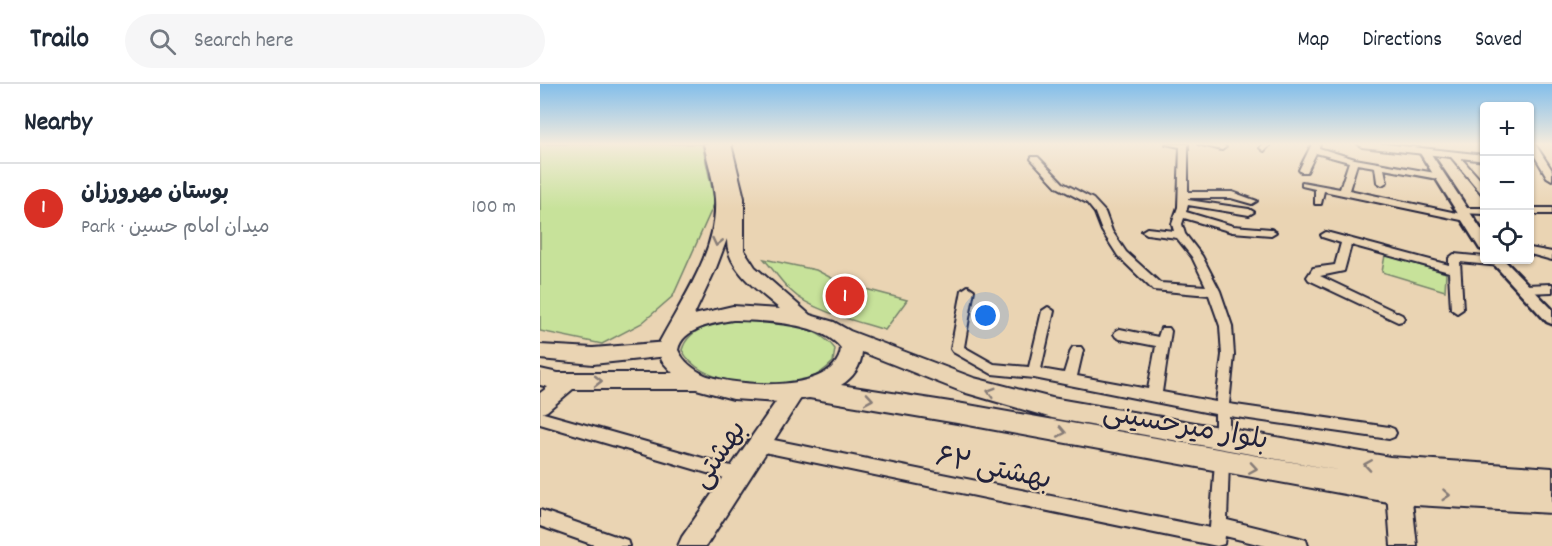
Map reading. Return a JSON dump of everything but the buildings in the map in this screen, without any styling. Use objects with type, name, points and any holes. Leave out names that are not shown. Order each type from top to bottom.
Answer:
[{"type":"main road","points":[[696,381],[675,364],[670,344],[714,255],[724,201],[716,166]]},
{"type":"main road","points":[[729,166],[736,198],[735,250],[749,271],[803,319]]},
{"type":"main road","points":[[540,352],[593,356],[670,344],[678,332],[694,322],[720,314],[769,314],[803,319]]},
{"type":"main road","name":"بلوار میرحسینی","points":[[803,319],[970,386],[1052,408],[1390,468],[1552,480]]},
{"type":"main road","points":[[803,391],[833,379],[850,365],[852,349],[840,335]]},
{"type":"main road","points":[[540,377],[569,381],[696,381]]},
{"type":"main road","points":[[540,405],[569,381]]},
{"type":"main road","name":"بلوار میرحسینی","points":[[696,381],[742,391],[803,391],[963,414],[1399,492],[1552,501]]},
{"type":"main road","name":"بهشتی","points":[[691,546],[759,444],[803,391]]},
{"type":"main road","points":[[1399,492],[1404,546]]},
{"type":"street","points":[[1041,166],[1060,185],[1090,201],[1100,212],[1107,231],[1122,255],[1157,287],[1214,291]]},
{"type":"street","points":[[1184,166],[1183,204],[1177,224],[1180,235],[1197,256],[1214,291],[1226,326],[1228,355],[1222,409],[1222,438]]},
{"type":"street","points":[[1304,170],[1306,166]]},
{"type":"street","points":[[1344,191],[1352,166]]},
{"type":"street","points":[[1383,182],[1379,166],[1438,176]]},
{"type":"street","points":[[1434,166],[1480,239]]},
{"type":"street","points":[[1463,166],[1480,186]]},
{"type":"street","points":[[1548,167],[1552,177]]},
{"type":"street","points":[[1305,184],[1464,215],[1480,212]]},
{"type":"street","points":[[1318,202],[1320,187]]},
{"type":"street","points":[[1183,204],[1232,195],[1252,201]]},
{"type":"street","points":[[1183,204],[1249,212]]},
{"type":"street","points":[[1183,204],[1232,229],[1271,232]]},
{"type":"street","points":[[1534,211],[1552,211]]},
{"type":"street","points":[[1147,231],[1180,235]]},
{"type":"street","points":[[1326,235],[1454,270]]},
{"type":"street","points":[[1347,241],[1340,268],[1317,271],[1312,277],[1398,318]]},
{"type":"street","points":[[1534,252],[1552,256]]},
{"type":"street","points":[[1457,309],[1454,258],[1480,260]]},
{"type":"street","points":[[1501,264],[1552,318]]},
{"type":"street","points":[[1525,289],[1552,288]]},
{"type":"street","points":[[968,290],[957,349],[992,369],[1034,373],[1222,409],[1389,433]]},
{"type":"street","points":[[1034,373],[1048,311]]},
{"type":"street","points":[[1119,334],[1164,337],[1154,396]]},
{"type":"street","points":[[1069,380],[1077,351]]},
{"type":"street","points":[[540,418],[738,475]]},
{"type":"street","name":"بهشتی ۶۲","points":[[759,444],[1218,537],[1300,546]]},
{"type":"street","points":[[1218,537],[1222,462]]},
{"type":"street","points":[[543,519],[621,546]]},
{"type":"green space","points":[[540,166],[707,166],[715,202],[673,296],[642,323],[602,344],[540,331]]},
{"type":"green space","points":[[1385,255],[1446,273],[1445,291],[1382,272]]},
{"type":"green space","points":[[764,259],[816,270],[839,282],[907,300],[885,330],[835,315],[810,304],[787,287]]},
{"type":"green space","points":[[743,320],[794,325],[817,334],[835,349],[833,362],[822,372],[810,378],[795,382],[759,384],[721,378],[705,372],[691,362],[682,350],[691,335],[707,326]]},
{"type":"place","name":"بوستان مهرورزان","points":[[845,296]]}]
